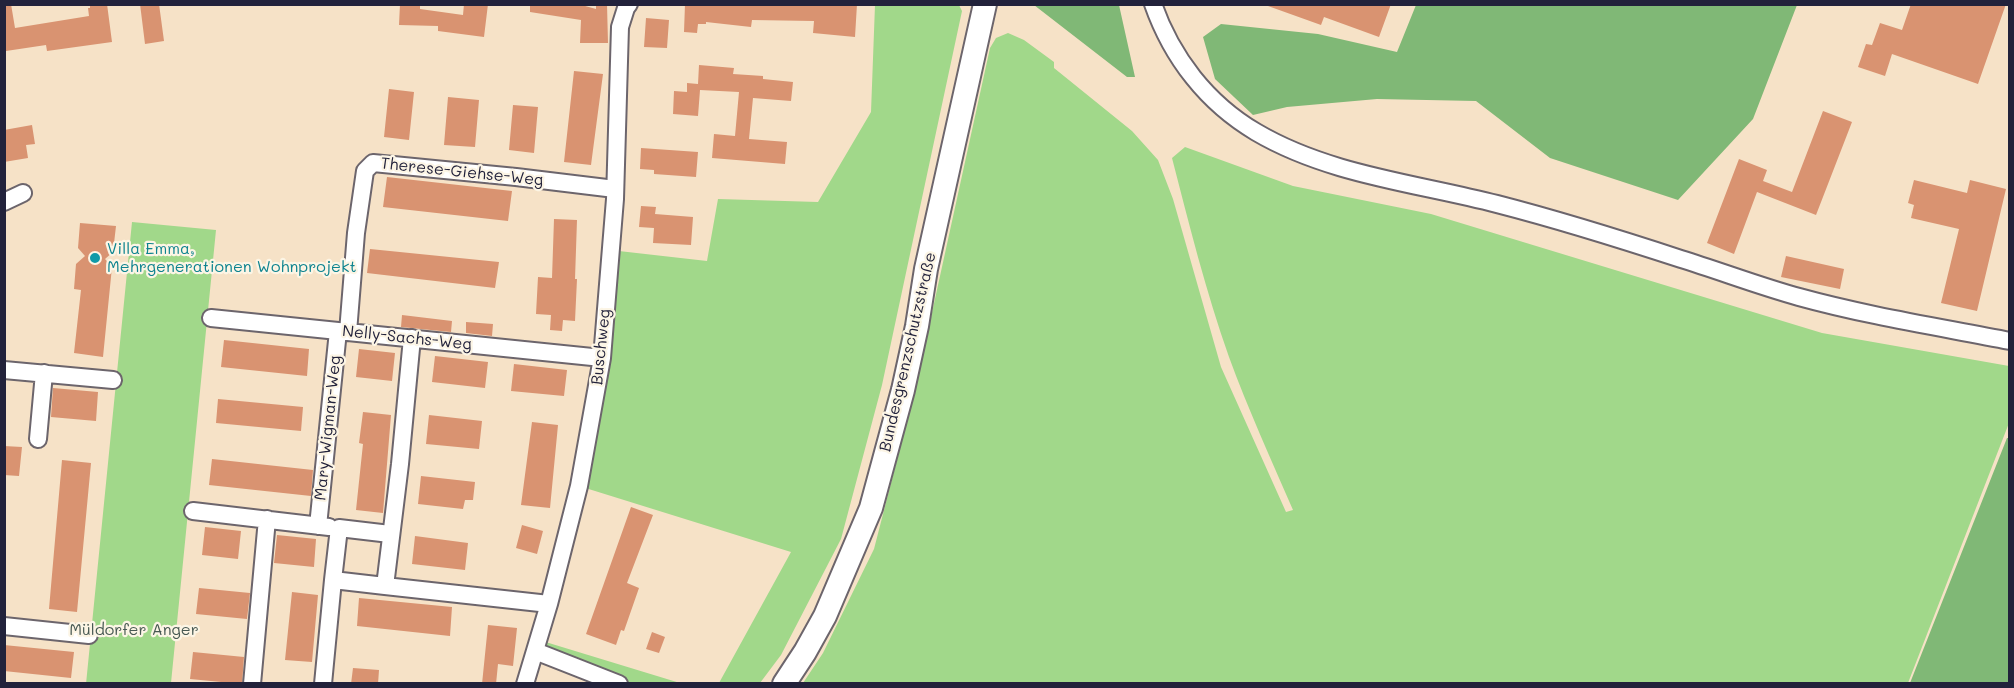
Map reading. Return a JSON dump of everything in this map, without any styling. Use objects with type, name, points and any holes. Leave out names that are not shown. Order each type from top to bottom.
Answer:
[{"type":"street","name":"Buschweg","points":[[525,684],[549,604],[579,486],[602,358],[615,189],[620,27],[629,4]]},
{"type":"street","name":"Bundesgrenzschutzstraße","points":[[784,684],[825,616],[871,508],[903,390],[917,326],[926,269],[985,4]]},
{"type":"street","points":[[1153,4],[1184,66],[1216,103],[1254,131],[1306,157],[1397,182],[1529,213],[1815,301],[2010,341]]},
{"type":"street","name":"Therese-Giehse-Weg","points":[[343,331],[365,171],[373,163],[483,173],[615,189]]},
{"type":"street","points":[[4,202],[23,192]]},
{"type":"street","name":"Nelly-Sachs-Weg","points":[[211,318],[602,358]]},
{"type":"street","name":"Mary-Wigman-Weg","points":[[318,526],[343,331]]},
{"type":"street","points":[[385,586],[412,338]]},
{"type":"street","points":[[4,370],[113,380]]},
{"type":"street","points":[[38,439],[44,373]]},
{"type":"street","points":[[193,511],[390,534]]},
{"type":"street","points":[[252,684],[267,519]]},
{"type":"street","points":[[323,684],[339,528]]},
{"type":"street","points":[[333,580],[549,604]]},
{"type":"street","points":[[4,626],[89,635]]},
{"type":"street","points":[[535,651],[619,684]]},
{"type":"green space","points":[[1416,4],[1797,5],[1753,119],[1678,200],[1550,158],[1476,101],[1377,99],[1287,107],[1253,115],[1215,79],[1203,37],[1221,24],[1318,34],[1397,52]]},
{"type":"green space","points":[[875,5],[959,5],[962,11],[882,385],[841,539],[781,655],[760,683],[719,683],[791,552],[579,486],[610,250],[707,261],[718,199],[818,202],[871,112]]},
{"type":"green space","points":[[1034,5],[1119,5],[1135,77],[1127,77]]},
{"type":"green space","points":[[1008,33],[1024,40],[1054,62],[1054,68],[1132,131],[1158,160],[1173,199],[1221,367],[1286,512],[1293,510],[1229,357],[1198,258],[1172,158],[1185,147],[1293,186],[1431,214],[1822,333],[2009,366],[2009,423],[1908,683],[803,683],[823,653],[874,549],[915,390],[990,48],[996,38]]},
{"type":"green space","name":"Müldorfer Anger","points":[[132,222],[216,230],[171,683],[86,684]]},
{"type":"green space","points":[[2007,438],[2010,438],[2009,683],[1910,683]]},
{"type":"green space","points":[[539,640],[680,683],[619,683],[535,651]]},
{"type":"building","points":[[11,4],[15,28],[89,16],[90,4],[107,4],[112,42],[47,51],[46,45],[6,51],[4,5]]},
{"type":"building","points":[[140,4],[159,4],[164,41],[145,44]]},
{"type":"building","points":[[400,4],[420,4],[420,9],[463,15],[464,4],[488,4],[484,37],[438,31],[438,26],[399,25]]},
{"type":"building","points":[[530,4],[578,4],[596,9],[596,4],[607,4],[608,43],[580,43],[581,20],[530,12]]},
{"type":"building","points":[[685,4],[857,4],[855,37],[813,33],[814,21],[752,20],[751,27],[706,22],[706,24],[698,24],[697,33],[684,32]]},
{"type":"building","points":[[1268,4],[1391,4],[1379,37],[1324,17],[1321,25],[1268,6]]},
{"type":"building","points":[[1911,4],[2006,4],[1978,84],[1892,54],[1885,76],[1858,67],[1866,44],[1872,45],[1880,23],[1902,30]]},
{"type":"building","points":[[646,18],[669,20],[667,48],[644,47]]},
{"type":"building","points":[[699,65],[734,68],[733,74],[763,76],[763,79],[793,82],[791,101],[753,98],[749,139],[787,142],[785,164],[712,158],[714,134],[735,136],[739,92],[700,90],[698,116],[673,114],[674,91],[687,92],[687,83],[698,84]]},
{"type":"building","points":[[574,71],[603,74],[591,165],[564,162]]},
{"type":"building","points":[[389,89],[414,92],[409,140],[384,137]]},
{"type":"building","points":[[448,97],[479,100],[475,147],[444,145]]},
{"type":"building","points":[[513,105],[538,107],[534,153],[509,150]]},
{"type":"building","points":[[1823,111],[1852,122],[1816,215],[1757,192],[1734,254],[1707,243],[1739,159],[1767,170],[1763,181],[1792,192]]},
{"type":"building","points":[[32,125],[35,144],[26,145],[28,158],[4,162],[4,130]]},
{"type":"building","points":[[641,148],[698,152],[696,177],[654,174],[654,170],[640,169]]},
{"type":"building","points":[[387,177],[512,191],[508,221],[383,207]]},
{"type":"building","points":[[1914,180],[1967,193],[1970,180],[2006,189],[1977,311],[1941,303],[1959,229],[1911,218],[1914,205],[1908,203]]},
{"type":"building","points":[[641,206],[656,207],[655,214],[693,217],[691,245],[653,243],[654,228],[639,227]]},
{"type":"building","points":[[554,219],[577,220],[575,321],[563,320],[562,331],[550,330],[551,315],[536,314],[538,277],[552,278]]},
{"type":"building","points":[[80,223],[116,226],[113,252],[105,259],[112,267],[103,357],[74,353],[81,290],[74,289],[76,264],[85,256],[78,248]]},
{"type":"building","points":[[370,249],[499,262],[495,288],[367,273]]},
{"type":"building","points":[[1786,256],[1844,269],[1840,289],[1781,277]]},
{"type":"building","points":[[402,315],[452,321],[451,332],[401,327]]},
{"type":"building","points":[[466,322],[493,324],[492,336],[466,333]]},
{"type":"building","points":[[224,340],[309,349],[307,376],[221,367]]},
{"type":"building","points":[[359,349],[395,353],[392,381],[356,377]]},
{"type":"building","points":[[435,356],[488,362],[485,388],[432,382]]},
{"type":"building","points":[[514,364],[567,370],[564,396],[511,391]]},
{"type":"building","points":[[53,388],[98,392],[96,421],[51,417]]},
{"type":"building","points":[[218,399],[303,407],[301,431],[216,423]]},
{"type":"building","points":[[363,412],[391,415],[383,513],[356,510],[363,444],[359,443]]},
{"type":"building","points":[[429,415],[482,421],[479,449],[426,444]]},
{"type":"building","points":[[532,422],[558,425],[550,508],[521,505]]},
{"type":"building","points":[[4,446],[22,447],[19,476],[4,475]]},
{"type":"building","points":[[212,459],[313,470],[311,496],[209,485]]},
{"type":"building","points":[[62,460],[91,463],[77,612],[49,609]]},
{"type":"building","points":[[421,476],[475,482],[473,500],[465,500],[463,509],[418,504]]},
{"type":"building","points":[[631,507],[653,515],[627,583],[639,588],[624,631],[621,630],[616,645],[586,634]]},
{"type":"building","points":[[522,525],[543,531],[537,554],[516,548]]},
{"type":"building","points":[[205,527],[241,531],[238,559],[202,555]]},
{"type":"building","points":[[277,535],[316,539],[314,567],[274,563]]},
{"type":"building","points":[[415,536],[468,543],[465,570],[412,564]]},
{"type":"building","points":[[199,588],[250,593],[247,619],[196,614]]},
{"type":"building","points":[[292,592],[318,595],[312,662],[285,660]]},
{"type":"building","points":[[359,598],[452,607],[450,636],[357,626]]},
{"type":"building","points":[[488,625],[517,628],[513,666],[498,664],[496,684],[482,684]]},
{"type":"building","points":[[652,632],[665,637],[659,653],[646,649]]},
{"type":"building","points":[[4,645],[74,652],[71,678],[4,671]]},
{"type":"building","points":[[193,652],[244,657],[242,684],[190,679]]},
{"type":"building","points":[[353,668],[379,670],[378,684],[351,684]]},
{"type":"place","name":"Villa Emma, Mehrgenerationen Wohnprojekt","points":[[95,258]]}]
